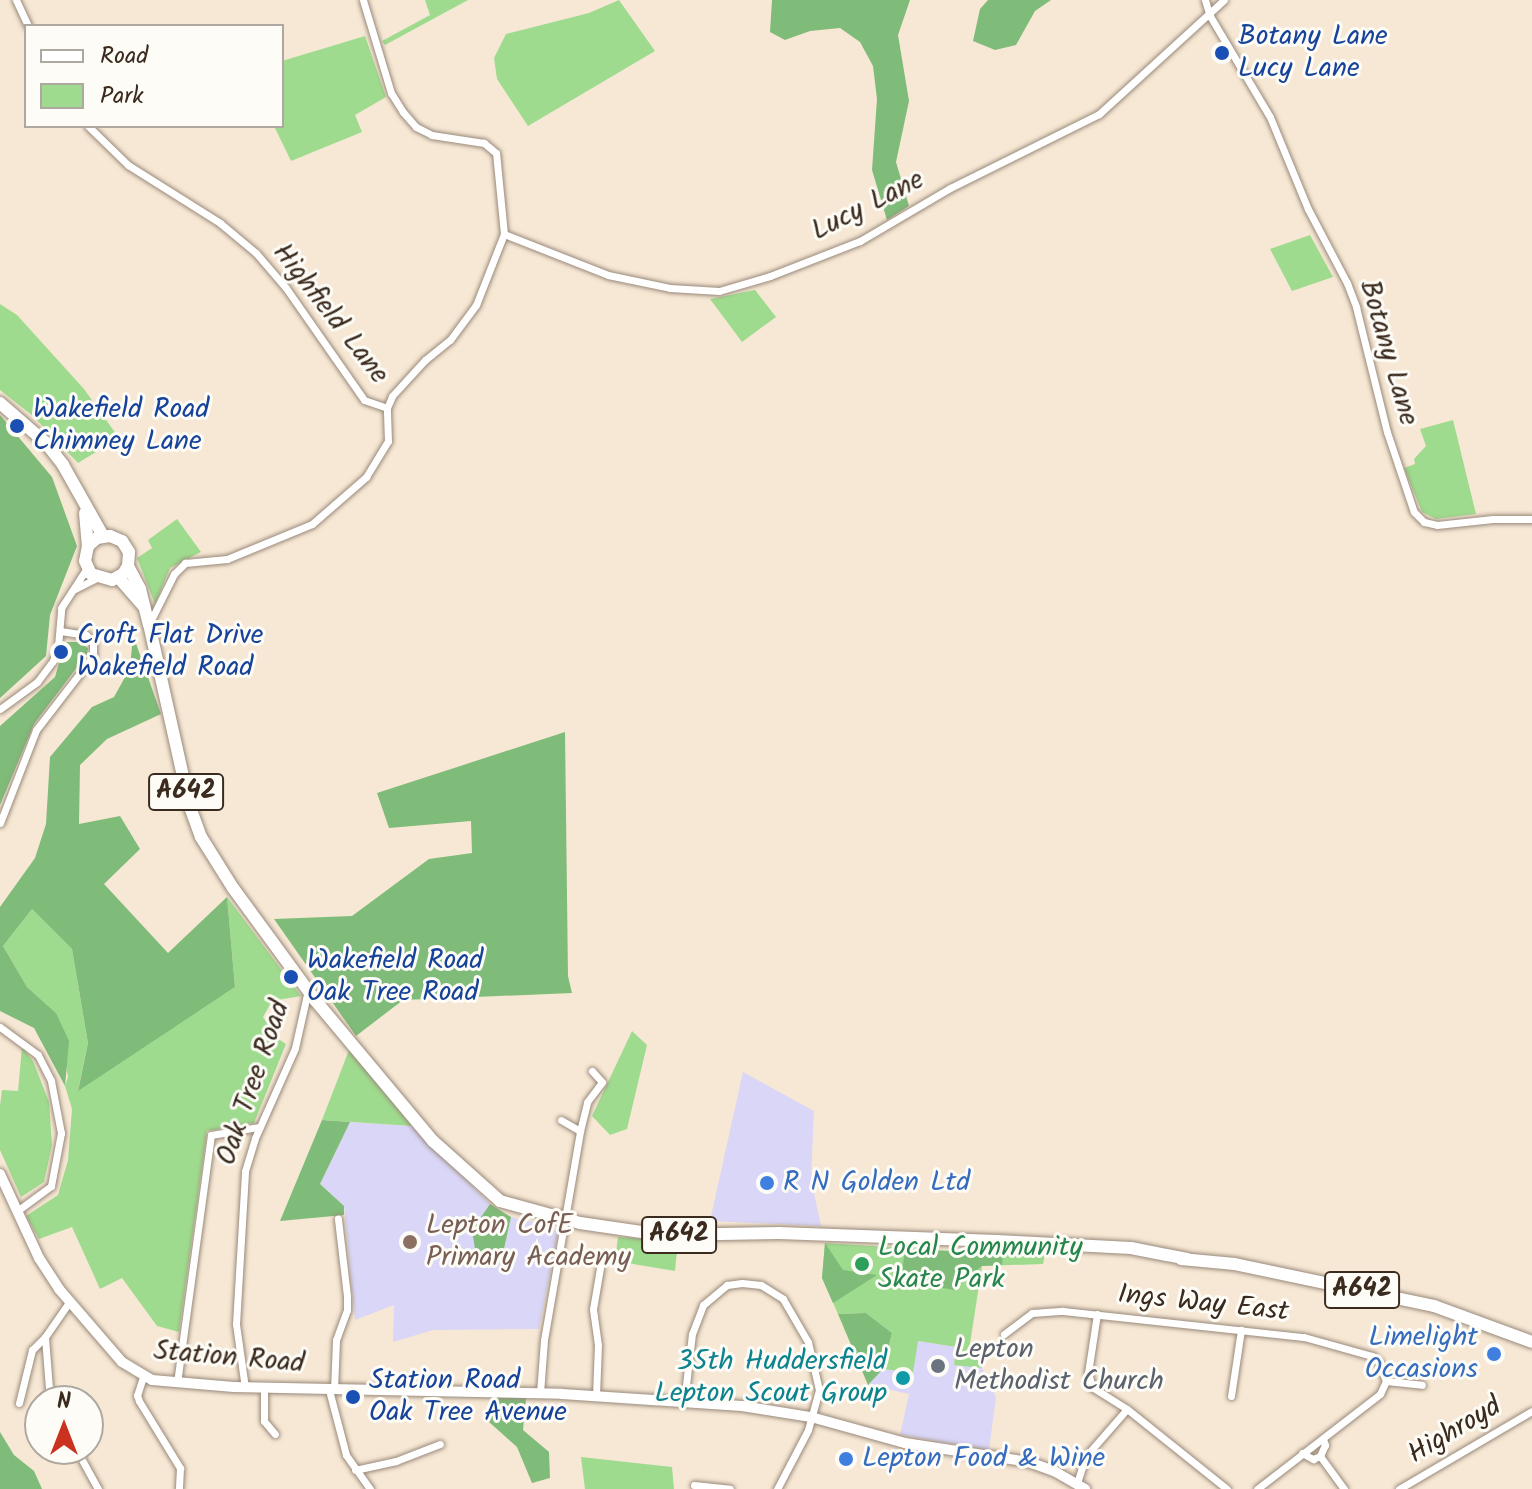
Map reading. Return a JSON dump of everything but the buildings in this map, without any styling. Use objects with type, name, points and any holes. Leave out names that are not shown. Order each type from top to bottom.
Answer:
[{"type":"highway","name":"A642","points":[[0,403],[46,443],[73,480],[84,506],[103,536],[116,537],[126,546],[128,566],[149,624],[178,766],[201,837],[233,888],[433,1141],[500,1201],[574,1222],[662,1235],[779,1233],[1059,1246],[1110,1254],[1235,1264],[1434,1306],[1532,1342]]},
{"type":"highway","name":"A642","points":[[84,506],[87,568]]},
{"type":"highway","points":[[88,546],[103,536]]},
{"type":"highway","points":[[119,578],[128,566]]},
{"type":"highway","points":[[87,568],[97,578],[119,578],[144,607]]},
{"type":"street","points":[[16,0],[27,24]]},
{"type":"street","points":[[149,624],[174,574],[185,563],[227,559],[250,546],[312,524],[366,477],[388,441],[387,408],[399,387],[450,340],[476,305],[504,234],[496,153],[484,143],[432,135],[416,127],[391,93],[363,0]]},
{"type":"street","name":"Botany Lane","points":[[1205,0],[1210,16],[1270,117],[1308,209],[1347,283],[1356,307],[1387,432],[1414,512],[1424,522],[1437,525],[1532,519]]},
{"type":"street","name":"Lucy Lane","points":[[504,234],[608,275],[670,288],[719,291],[770,276],[860,241],[950,188],[1099,114],[1224,0]]},
{"type":"street","name":"Highfield Lane","points":[[90,128],[128,165],[246,244],[286,288],[364,400],[387,408]]},
{"type":"street","points":[[0,709],[46,672],[58,646],[61,608],[87,568]]},
{"type":"street","points":[[73,590],[97,578]]},
{"type":"street","points":[[10,827],[0,823],[36,730],[93,656],[93,642],[86,635],[60,631]]},
{"type":"street","name":"Oak Tree Road","points":[[245,1388],[236,1324],[240,1200],[245,1171],[259,1127],[295,1048],[309,987]]},
{"type":"street","points":[[0,1027],[38,1055],[51,1081],[61,1133],[51,1186],[17,1211]]},
{"type":"street","points":[[540,1393],[544,1340],[574,1222],[580,1131],[587,1102],[602,1082],[592,1071]]},
{"type":"street","points":[[561,1120],[580,1131]]},
{"type":"street","points":[[177,1383],[211,1135],[259,1127]]},
{"type":"street","name":"Station Road","points":[[0,1174],[47,1272],[122,1362],[143,1377],[245,1388],[540,1393],[742,1406],[811,1417],[905,1443],[1029,1462],[1081,1486]]},
{"type":"street","points":[[338,1219],[347,1310],[336,1340],[331,1390],[346,1455],[370,1489]]},
{"type":"street","points":[[596,1396],[598,1345],[593,1309],[600,1268]]},
{"type":"street","points":[[684,1402],[692,1334],[703,1305],[727,1285],[751,1284],[772,1290],[783,1299],[808,1342],[819,1390],[811,1417],[777,1489]]},
{"type":"street","points":[[19,1403],[32,1350],[70,1301]]},
{"type":"street","points":[[1004,1334],[1032,1313],[1097,1314]]},
{"type":"street","name":"Ings Way East","points":[[1227,1489],[1127,1409],[1097,1391],[1089,1381],[1097,1314],[1304,1337],[1372,1356],[1379,1362],[1386,1381]]},
{"type":"street","points":[[1231,1396],[1241,1330]]},
{"type":"street","points":[[45,1337],[49,1385]]},
{"type":"street","points":[[143,1377],[138,1389],[139,1401],[180,1468],[179,1489]]},
{"type":"street","points":[[1257,1489],[1380,1394],[1386,1381],[1422,1385]]},
{"type":"street","points":[[264,1388],[264,1421],[275,1434]]},
{"type":"street","points":[[1081,1486],[1086,1456],[1127,1409]]},
{"type":"street","name":"Highroyd","points":[[1399,1489],[1532,1411]]},
{"type":"street","points":[[1302,1453],[1313,1459],[1320,1456],[1325,1445],[1323,1439]]},
{"type":"street","points":[[355,1470],[396,1461],[440,1444]]},
{"type":"street","points":[[1320,1456],[1344,1489]]},
{"type":"street","points":[[85,1465],[98,1489]]},
{"type":"street","points":[[694,1485],[730,1489]]},
{"type":"shaded area","points":[[743,1072],[814,1111],[811,1179],[821,1226],[710,1221]]},
{"type":"shaded area","name":"Lepton CofE Primary Academy","points":[[350,1122],[412,1126],[490,1204],[472,1230],[502,1258],[511,1217],[552,1226],[558,1233],[539,1329],[433,1330],[393,1342],[394,1305],[355,1320],[344,1206],[320,1184]]},
{"type":"shaded area","points":[[917,1341],[957,1347],[954,1364],[982,1368],[996,1397],[989,1450],[900,1435],[909,1394],[868,1385],[883,1369],[913,1373]]},
{"type":"green space","points":[[425,0],[468,0],[385,45],[382,41],[430,15]]},
{"type":"green space","points":[[619,0],[655,51],[528,126],[497,79],[494,58],[506,34],[589,13]]},
{"type":"green space","points":[[772,0],[910,0],[898,35],[909,101],[896,162],[909,206],[887,220],[872,170],[877,99],[873,66],[860,42],[840,28],[810,31],[785,40],[770,32]]},
{"type":"green space","points":[[988,0],[1051,0],[1035,11],[1016,45],[995,50],[973,41],[980,9]]},
{"type":"green space","points":[[365,36],[386,97],[355,115],[362,132],[291,161],[275,128],[284,128],[284,60]]},
{"type":"green space","points":[[1310,235],[1333,277],[1292,291],[1270,249]]},
{"type":"green space","points":[[755,290],[776,317],[742,342],[710,299]]},
{"type":"green space","points":[[0,304],[17,315],[84,389],[119,438],[78,463],[33,416],[0,390]]},
{"type":"green space","points":[[0,415],[52,477],[77,546],[50,615],[46,656],[0,698]]},
{"type":"green space","points":[[1453,420],[1476,514],[1436,519],[1422,512],[1404,468],[1415,464],[1414,459],[1426,446],[1420,429]]},
{"type":"green space","points":[[177,519],[201,552],[170,568],[155,604],[137,558],[152,548],[148,540]]},
{"type":"green space","points":[[133,635],[161,714],[107,739],[80,765],[79,824],[120,816],[140,849],[104,884],[168,953],[227,897],[235,987],[78,1091],[88,1043],[72,949],[32,909],[3,946],[27,987],[56,1013],[69,1041],[65,1086],[34,1028],[0,1011],[0,907],[35,858],[46,824],[50,757],[92,707],[114,697],[130,668]]},
{"type":"green space","points":[[65,642],[78,642],[88,648],[87,654],[34,724],[0,805],[0,726],[55,677]]},
{"type":"green space","points":[[565,732],[568,976],[572,993],[403,1000],[356,1036],[274,919],[352,916],[429,859],[472,853],[471,821],[389,828],[377,793]]},
{"type":"green space","points":[[227,897],[301,996],[272,1001],[263,1017],[277,1038],[286,1044],[254,1123],[207,1131],[179,1332],[157,1326],[122,1278],[100,1289],[72,1227],[39,1239],[26,1216],[58,1195],[68,1160],[72,1109],[65,1086],[68,1077],[56,1013],[27,987],[3,946],[32,909],[72,949],[88,1043],[78,1090],[235,987]]},
{"type":"green space","points":[[632,1031],[647,1045],[627,1129],[610,1135],[592,1116]]},
{"type":"green space","points":[[22,1047],[33,1061],[49,1102],[52,1145],[44,1182],[21,1197],[0,1150],[0,1106],[2,1090],[18,1091]]},
{"type":"green space","points":[[349,1050],[412,1126],[322,1120]]},
{"type":"green space","points":[[322,1120],[350,1122],[320,1184],[344,1206],[344,1215],[280,1221]]},
{"type":"green space","points":[[490,1204],[511,1217],[502,1258],[476,1255],[472,1230]]},
{"type":"green space","points":[[618,1237],[678,1241],[675,1271],[615,1261]]},
{"type":"green space","points":[[825,1243],[1045,1255],[1043,1264],[982,1266],[970,1344],[982,1368],[954,1365],[956,1347],[918,1341],[913,1373],[883,1369],[892,1333],[866,1313],[838,1314],[822,1278]]},
{"type":"green space","points":[[825,1243],[843,1270],[877,1275],[833,1303],[822,1278]]},
{"type":"green space","points":[[905,1249],[1003,1254],[1002,1265],[982,1266],[954,1290],[901,1280]]},
{"type":"green space","points":[[866,1313],[892,1333],[883,1369],[868,1385],[838,1314]]},
{"type":"green space","points":[[497,1397],[526,1398],[523,1430],[549,1452],[550,1478],[532,1483],[517,1447],[489,1422]]},
{"type":"green space","points":[[0,1432],[14,1455],[34,1471],[42,1489],[0,1489]]},
{"type":"green space","points":[[581,1457],[672,1467],[674,1489],[585,1489]]},
{"type":"place","name":"Botany Lane Lucy Lane","points":[[1222,53]]},
{"type":"place","name":"Wakefield Road Chimney Lane","points":[[17,426]]},
{"type":"place","name":"Croft Flat Drive Wakefield Road","points":[[61,652]]},
{"type":"place","name":"Wakefield Road Oak Tree Road","points":[[291,977]]},
{"type":"place","name":"R N Golden Ltd","points":[[767,1183]]},
{"type":"place","name":"Lepton CofE Primary Academy","points":[[410,1242]]},
{"type":"place","name":"Local Community Skate Park","points":[[862,1264]]},
{"type":"place","name":"Limelight Occasions","points":[[1494,1354]]},
{"type":"place","name":"Lepton Methodist Church","points":[[938,1366]]},
{"type":"place","name":"35th Huddersfield Lepton Scout Group","points":[[903,1378]]},
{"type":"place","name":"Station Road Oak Tree Avenue","points":[[353,1397]]},
{"type":"place","name":"Lepton Food & Wine","points":[[846,1459]]}]
